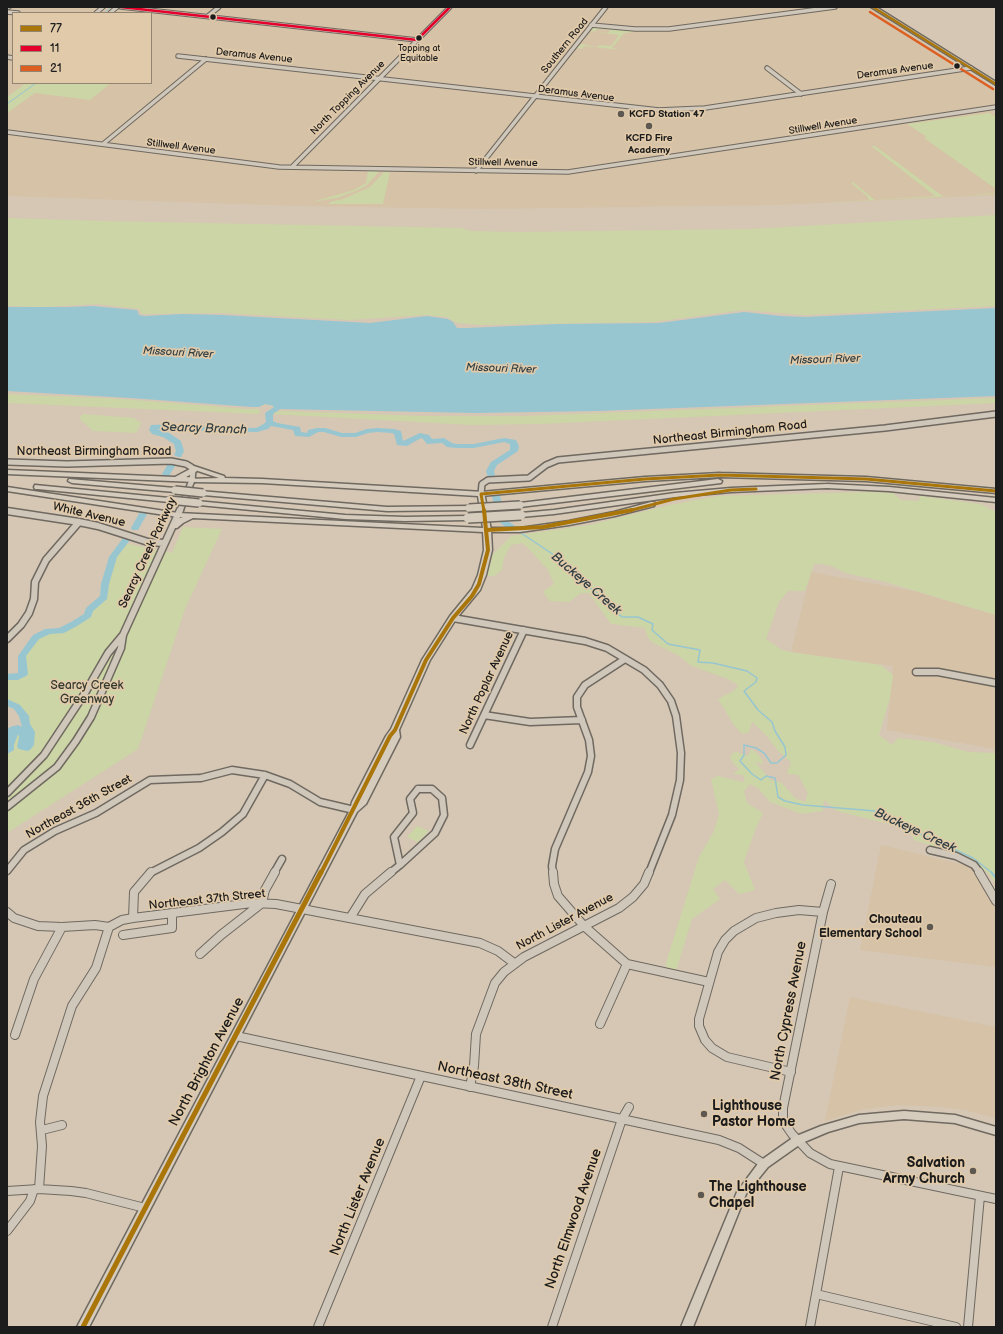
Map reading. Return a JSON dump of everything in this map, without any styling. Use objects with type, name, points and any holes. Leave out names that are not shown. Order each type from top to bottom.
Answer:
[{"type":"highway","points":[[177,479],[192,469]]},
{"type":"highway","points":[[7,474],[380,509],[520,506],[704,482],[788,477]]},
{"type":"highway","points":[[7,474],[192,480]]},
{"type":"highway","points":[[481,498],[497,493],[677,477],[735,475],[888,480],[996,490]]},
{"type":"highway","points":[[7,484],[345,517],[405,519],[521,515],[554,512],[675,495],[731,490],[827,486],[896,490],[996,500]]},
{"type":"highway","points":[[7,489],[162,513],[179,512]]},
{"type":"highway","points":[[487,530],[520,530],[569,523],[674,499],[731,490]]},
{"type":"main road","points":[[873,7],[952,58],[952,60],[996,84]]},
{"type":"main road","points":[[969,69],[996,88]]},
{"type":"main road","points":[[192,469],[215,475],[249,480],[481,498]]},
{"type":"main road","points":[[192,480],[249,480]]},
{"type":"main road","name":"North Brighton Avenue","points":[[83,1327],[354,810],[362,804],[384,762],[396,737],[395,730],[426,660],[453,618],[472,596],[479,584],[488,550],[487,530],[481,498]]},
{"type":"main road","points":[[179,512],[194,516],[487,530]]},
{"type":"main road","points":[[174,526],[180,521],[194,516]]},
{"type":"main road","points":[[687,1327],[742,1192],[764,1164],[798,1140],[825,1129],[859,1119],[904,1115],[955,1119],[996,1131]]},
{"type":"street","points":[[121,7],[417,40]]},
{"type":"street","points":[[208,16],[220,7]]},
{"type":"street","name":"North Topping Avenue","points":[[292,167],[450,7]]},
{"type":"street","name":"Southern Road","points":[[476,170],[606,7]]},
{"type":"street","points":[[591,25],[635,29],[672,28],[835,7]]},
{"type":"street","name":"Deramus Avenue","points":[[178,56],[637,109],[666,110],[699,108],[969,69]]},
{"type":"street","points":[[103,144],[206,59]]},
{"type":"street","points":[[767,68],[801,94]]},
{"type":"street","points":[[990,108],[996,112]]},
{"type":"street","name":"Stillwell Avenue","points":[[7,132],[239,162],[292,167],[554,172],[589,170],[996,108]]},
{"type":"street","name":"Northeast Birmingham Road","points":[[481,498],[482,484],[488,480],[529,478],[546,465],[558,460],[861,430],[996,414]]},
{"type":"street","name":"Northeast Birmingham Road","points":[[7,462],[67,464],[166,461],[186,464],[192,469]]},
{"type":"street","points":[[192,469],[192,480]]},
{"type":"street","name":"Searcy Creek Parkway","points":[[7,807],[57,767],[91,717],[121,648],[123,635],[164,543],[174,526],[192,480]]},
{"type":"street","name":"White Avenue","points":[[7,511],[79,522],[98,526],[148,542],[164,543]]},
{"type":"street","points":[[7,639],[21,625],[29,613],[34,599],[36,582],[46,560],[79,522]]},
{"type":"street","name":"North Lister Avenue","points":[[453,618],[584,641],[607,648],[644,670],[653,677],[666,693],[674,707],[680,753],[678,794],[665,835],[642,888],[619,908],[514,963],[504,972],[495,983],[480,1018],[476,1034],[474,1066],[470,1087]]},
{"type":"street","name":"North Poplar Avenue","points":[[470,745],[524,630]]},
{"type":"street","name":"Searcy Creek Parkway","points":[[7,793],[44,755],[85,693],[108,653],[123,635]]},
{"type":"street","points":[[625,659],[585,684],[577,702],[591,748],[590,764],[555,849],[552,866],[554,884],[558,896],[584,926],[627,964],[709,982]]},
{"type":"street","points":[[916,672],[942,673],[996,683]]},
{"type":"street","points":[[484,715],[530,722],[582,720]]},
{"type":"street","name":"Northeast 36th Street","points":[[7,871],[24,850],[55,831],[96,813],[150,780],[201,778],[232,770],[265,775],[290,784],[320,802],[354,810]]},
{"type":"street","points":[[133,918],[134,892],[143,880],[160,867],[199,848],[222,832],[243,814],[265,775]]},
{"type":"street","points":[[350,918],[365,894],[400,865],[435,833],[444,815],[442,798],[432,789],[418,789],[410,799],[413,814],[394,837],[400,865]]},
{"type":"street","points":[[930,850],[956,856],[974,865],[982,875],[996,901]]},
{"type":"street","points":[[200,954],[221,934],[262,903],[265,890],[282,859]]},
{"type":"street","name":"North Cypress Avenue","points":[[798,1140],[786,1127],[782,1116],[823,912],[831,884]]},
{"type":"street","name":"Northeast 37th Street","points":[[7,912],[14,918],[28,924],[45,927],[95,925],[109,927],[122,920],[133,918],[262,903],[303,908],[480,943],[498,951],[514,963]]},
{"type":"street","points":[[790,1072],[727,1057],[712,1048],[705,1040],[699,1026],[699,1019],[718,952],[725,940],[734,931],[756,918],[776,913],[799,910],[823,912]]},
{"type":"street","points":[[123,935],[172,928],[172,914]]},
{"type":"street","points":[[15,1035],[34,979],[62,927]]},
{"type":"street","points":[[7,1231],[19,1217],[36,1189],[42,1146],[40,1117],[43,1096],[68,1018],[78,994],[96,968],[109,927]]},
{"type":"street","points":[[600,1024],[627,964]]},
{"type":"street","name":"Northeast 38th Street","points":[[236,1036],[725,1142],[739,1148],[764,1164]]},
{"type":"street","name":"North Lister Avenue","points":[[318,1327],[422,1076]]},
{"type":"street","name":"North Elmwood Avenue","points":[[552,1327],[622,1119],[629,1107]]},
{"type":"street","points":[[42,1130],[62,1125]]},
{"type":"street","points":[[798,1140],[816,1157],[839,1167],[996,1199]]},
{"type":"street","points":[[810,1327],[839,1167]]},
{"type":"street","points":[[7,1191],[36,1189],[86,1193],[145,1208]]},
{"type":"street","points":[[968,1327],[980,1196]]},
{"type":"street","points":[[816,1294],[956,1327]]},
{"type":"shaded area","points":[[7,7],[869,7],[996,90],[996,106],[985,108],[996,115],[996,195],[777,205],[482,209],[299,206],[7,196]]},
{"type":"shaded area","points":[[811,572],[913,591],[996,615],[996,749],[887,730],[893,666],[791,652]]},
{"type":"shaded area","name":"Chouteau Elementary School","points":[[881,845],[977,868],[996,903],[996,967],[860,950]]},
{"type":"shaded area","points":[[850,997],[996,1027],[996,1118],[965,1110],[944,1107],[899,1105],[864,1109],[825,1121]]},
{"type":"green space","points":[[594,27],[631,30],[635,32],[624,33],[612,48],[621,50],[584,46],[582,49],[577,48],[582,44],[596,47],[600,45],[611,46],[619,35],[600,32],[608,33],[610,30],[599,29],[594,31],[596,32],[591,31]]},
{"type":"green space","points":[[25,84],[110,84],[90,100],[35,93],[7,113],[7,102],[9,100],[7,97]]},
{"type":"green space","points":[[989,113],[996,117],[996,189],[924,138],[927,137],[907,124]]},
{"type":"green space","points":[[871,146],[875,146],[944,197],[820,203],[869,200],[867,196],[851,183],[853,182],[875,200],[935,196]]},
{"type":"green space","points":[[368,171],[378,171],[378,173],[366,186],[337,198],[312,202],[354,190],[366,183]]},
{"type":"green space","points":[[384,172],[390,172],[383,204],[329,204],[330,202],[343,199],[370,187]]},
{"type":"green space","points":[[996,193],[996,194],[957,196]]},
{"type":"green space","points":[[996,215],[996,306],[805,315],[743,310],[653,322],[479,325],[457,323],[446,317],[426,315],[349,320],[222,313],[142,314],[139,309],[98,304],[44,307],[7,306],[7,218],[461,228],[471,231],[517,232],[750,229]]},
{"type":"green space","points":[[7,394],[121,399],[260,409],[259,414],[7,403]]},
{"type":"green space","points":[[996,398],[996,403],[540,424],[471,425],[272,414],[281,411],[423,416],[522,416]]},
{"type":"green space","points":[[83,414],[134,418],[141,423],[136,433],[93,431],[79,418]]},
{"type":"green space","points":[[868,492],[893,493],[901,500],[919,501],[920,496],[980,504],[996,512],[996,615],[882,581],[845,573],[832,566],[814,564],[805,591],[788,591],[779,602],[766,639],[782,650],[881,665],[893,675],[890,698],[879,735],[892,745],[898,738],[933,742],[968,752],[996,753],[996,884],[989,874],[966,856],[914,840],[909,829],[837,811],[824,800],[823,811],[802,814],[770,802],[759,789],[750,784],[744,791],[747,803],[763,813],[755,830],[744,862],[755,890],[739,894],[725,880],[713,889],[720,899],[692,919],[676,971],[665,966],[699,857],[714,831],[719,814],[711,779],[718,776],[743,782],[745,779],[743,775],[733,774],[739,769],[730,757],[734,752],[748,756],[751,749],[758,754],[764,764],[755,762],[771,780],[782,783],[795,798],[805,802],[808,793],[798,775],[787,774],[791,762],[778,751],[767,736],[752,722],[749,732],[742,734],[734,725],[718,699],[735,690],[738,685],[728,679],[692,666],[679,656],[650,641],[644,628],[611,624],[589,593],[581,593],[569,602],[550,601],[543,592],[554,584],[548,570],[522,543],[511,545],[504,558],[502,570],[494,576],[487,576],[493,554],[511,536],[589,525],[670,505],[718,496]]},
{"type":"green space","name":"Searcy Creek Greenway","points":[[183,527],[222,529],[185,609],[138,749],[7,833],[7,751],[9,750],[9,745],[13,736],[13,729],[18,728],[22,733],[24,737],[22,747],[27,748],[29,745],[30,732],[25,724],[24,716],[17,707],[7,702],[7,677],[18,677],[23,674],[22,656],[36,637],[48,631],[61,631],[74,624],[88,615],[89,610],[104,597],[105,584],[113,557],[124,543],[172,553]]},
{"type":"green space","points":[[417,826],[429,831],[418,842],[407,837]]},
{"type":"water","name":"Missouri River","points":[[93,306],[137,310],[139,315],[145,316],[183,314],[222,315],[370,323],[427,316],[448,319],[453,322],[457,328],[558,324],[659,323],[744,312],[806,317],[996,308],[996,396],[598,411],[475,413],[278,409],[274,406],[265,404],[259,407],[252,407],[7,391],[7,307]]},
{"type":"waterway","points":[[105,12],[110,8]]},
{"type":"waterway","points":[[7,104],[35,84]]},
{"type":"waterway","name":"Buckeye Creek","points":[[270,422],[269,413],[279,407],[273,401]]},
{"type":"waterway","name":"Searcy Branch","points":[[178,455],[180,451],[178,443],[166,435],[155,432],[153,430],[154,427],[172,426],[183,428],[257,430],[265,427],[270,422]]},
{"type":"waterway","name":"Buckeye Creek","points":[[270,422],[275,425],[297,429],[298,434],[309,435],[311,432],[317,430],[325,430],[341,435],[356,435],[367,431],[377,430],[394,431],[398,433],[400,443],[407,444],[412,439],[420,435],[426,437],[430,442],[444,440],[450,445],[457,446],[474,446],[504,440],[513,442],[515,446],[514,451],[494,464],[490,471],[491,475]]},
{"type":"waterway","name":"Searcy Branch","points":[[166,474],[171,466]]},
{"type":"waterway","name":"Buckeye Creek","points":[[493,484],[495,489]]},
{"type":"waterway","name":"Buckeye Creek","points":[[496,496],[502,521],[511,527]]},
{"type":"waterway","name":"Searcy Branch","points":[[135,528],[143,514]]},
{"type":"waterway","name":"Buckeye Creek","points":[[521,533],[560,559],[571,575],[596,592],[601,599],[622,617],[638,617],[653,624],[652,630],[668,644],[700,650],[698,662],[713,663],[747,671],[757,678],[756,682],[744,691],[758,710],[772,722],[775,731],[785,747],[786,755],[777,763],[771,763],[764,753],[756,748],[744,745],[744,755],[740,761],[752,774],[761,780],[766,776],[775,778],[778,797],[785,801],[803,805],[875,811],[887,820],[900,822],[920,834],[973,858],[992,873]]},
{"type":"waterway","name":"Searcy Branch","points":[[7,677],[18,677],[23,674],[22,656],[36,637],[48,631],[61,631],[74,624],[88,615],[89,610],[104,597],[105,584],[113,557],[126,540]]},
{"type":"waterway","name":"Searcy Branch","points":[[7,702],[17,707],[24,716],[25,724],[30,732],[29,745],[27,748],[22,747],[24,737],[22,733],[18,728],[13,729],[9,750],[7,751]]},
{"type":"waterway","name":"Buckeye Creek","points":[[992,873],[996,878]]},
{"type":"transit line","name":"11","points":[[121,7],[417,40],[450,7]]},
{"type":"transit line","name":"77","points":[[873,7],[996,84]]},
{"type":"transit line","name":"21","points":[[870,12],[993,89]]},
{"type":"transit line","name":"77","points":[[83,1327],[354,810],[356,802],[390,736],[395,730],[426,660],[453,618],[472,596],[479,584],[488,550],[487,530],[481,494],[645,479],[720,475],[866,479],[996,491]]},
{"type":"transit line","name":"77","points":[[487,530],[543,527],[615,514],[674,499],[731,490],[756,489]]},
{"type":"place","name":"Topping at Equitable","points":[[419,38]]},
{"type":"place","name":"KCFD Station 47","points":[[621,114]]},
{"type":"place","name":"KCFD Fire Academy","points":[[649,126]]},
{"type":"place","name":"Chouteau Elementary School","points":[[930,927]]},
{"type":"place","name":"Lighthouse Pastor Home","points":[[704,1114]]},
{"type":"place","name":"Salvation Army Church","points":[[973,1171]]},
{"type":"place","name":"The Lighthouse Chapel","points":[[701,1195]]}]
